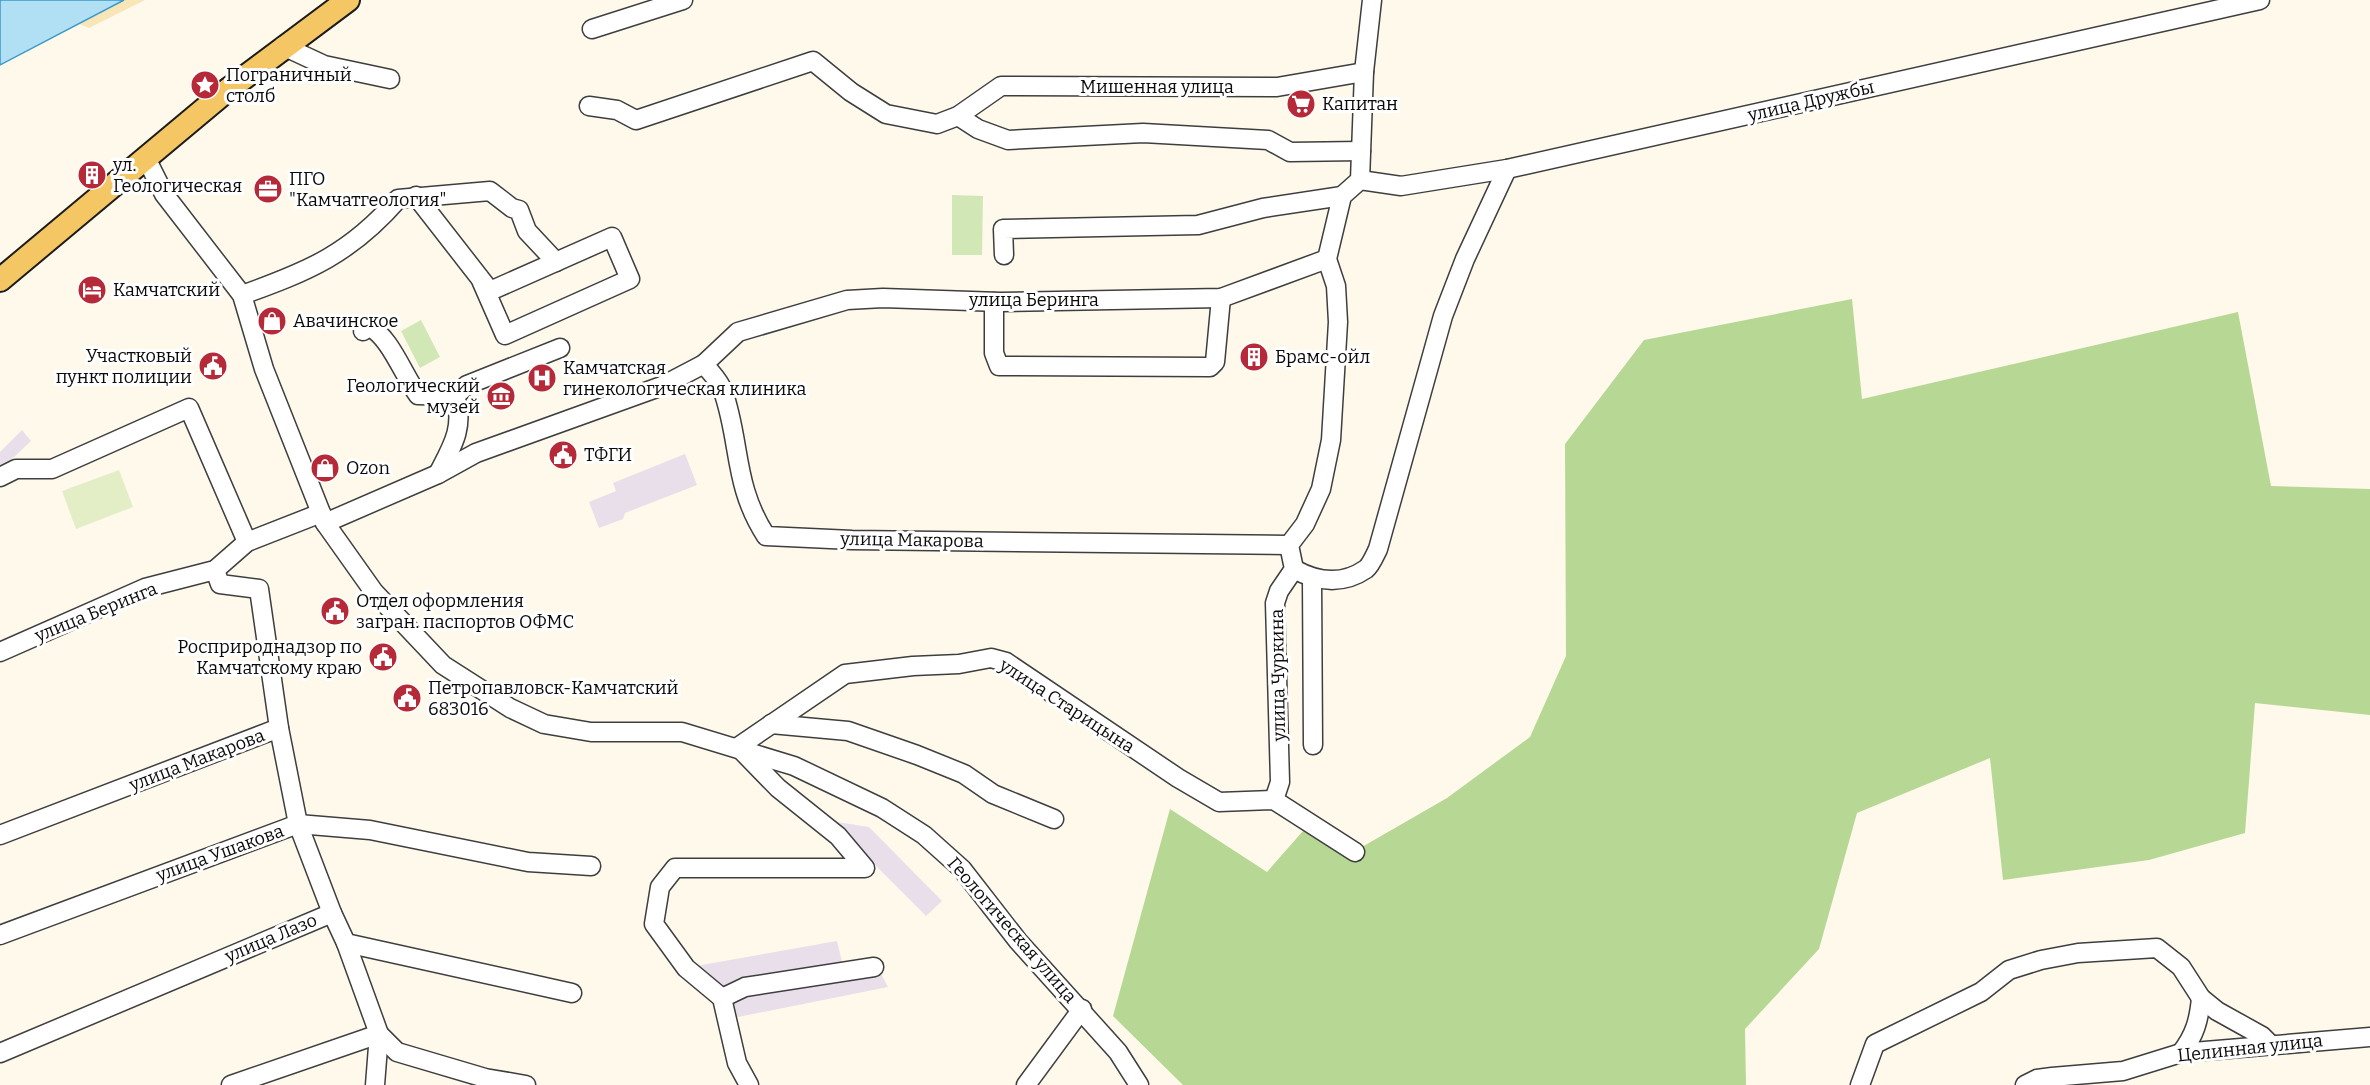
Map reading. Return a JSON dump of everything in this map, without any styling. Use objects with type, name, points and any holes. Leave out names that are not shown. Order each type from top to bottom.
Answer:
[{"type":"main road","points":[[0,280],[283,46],[348,0]]},
{"type":"street","points":[[592,29],[683,0]]},
{"type":"street","points":[[1004,255],[1003,229],[1198,225],[1263,208],[1342,196],[1360,180],[1364,72],[1372,0]]},
{"type":"street","name":"улица Дружбы","points":[[1360,180],[1401,186],[1507,169],[2260,0]]},
{"type":"street","points":[[283,46],[324,65],[390,79]]},
{"type":"street","name":"Мишенная улица","points":[[589,106],[617,110],[636,120],[813,61],[851,92],[886,114],[937,124],[958,116],[1001,86],[1277,87],[1364,72]]},
{"type":"street","points":[[958,116],[978,129],[1008,140],[1143,133],[1268,140],[1290,153],[1361,151]]},
{"type":"street","name":"Геологическая улица","points":[[146,158],[164,194],[242,295],[264,369],[323,518],[374,592],[443,665],[510,708],[544,724],[591,732],[682,732],[738,747],[794,766],[872,803],[924,835],[962,869],[1018,941],[1082,1009],[1118,1052],[1139,1085]]},
{"type":"street","points":[[1342,196],[1327,259],[1336,286],[1338,322],[1331,440],[1321,489],[1305,524],[1289,545],[1294,569],[1312,579],[1335,581],[1366,568],[1378,549],[1443,316],[1465,259],[1507,169]]},
{"type":"street","points":[[242,295],[286,279],[338,255],[377,222],[398,199],[416,196],[490,191],[512,208],[519,210],[527,231],[556,262]]},
{"type":"street","points":[[416,196],[480,278],[490,291],[612,237],[630,279],[506,334],[480,278]]},
{"type":"street","name":"улица Беринга","points":[[0,652],[145,588],[215,570],[247,542],[323,518],[438,474],[476,453],[662,386],[704,364],[738,332],[847,300],[883,298],[994,302],[1221,298],[1327,259]]},
{"type":"street","points":[[994,302],[994,353],[999,366],[1210,368],[1215,362],[1221,298]]},
{"type":"street","points":[[363,330],[369,327],[380,331],[404,375],[418,395],[455,396],[466,385],[560,348]]},
{"type":"street","name":"улица Макарова","points":[[704,364],[722,388],[741,482],[754,518],[766,536],[852,540],[1289,545]]},
{"type":"street","points":[[438,474],[459,431],[460,411],[455,396]]},
{"type":"street","points":[[0,477],[16,469],[52,469],[189,408],[247,542]]},
{"type":"street","name":"улица Чуркина","points":[[1274,801],[1280,782],[1275,603],[1279,591],[1294,569]]},
{"type":"street","name":"улица Макарова","points":[[0,835],[279,728],[259,588],[220,584],[215,570]]},
{"type":"street","points":[[1312,579],[1313,745]]},
{"type":"street","name":"улица Старицына","points":[[738,747],[845,674],[913,666],[959,664],[991,658],[1006,662],[1178,778],[1219,802],[1274,801]]},
{"type":"street","points":[[771,724],[848,732],[888,745],[964,774],[993,794],[1054,819]]},
{"type":"street","points":[[279,728],[298,824],[332,913]]},
{"type":"street","points":[[738,747],[777,788],[838,836],[865,868],[675,868],[660,887],[654,924],[686,968],[722,998],[737,1062],[749,1085]]},
{"type":"street","points":[[1274,801],[1355,852]]},
{"type":"street","name":"улица Ушакова","points":[[0,935],[298,824],[369,830],[528,862],[591,866]]},
{"type":"street","name":"улица Лазо","points":[[0,1053],[332,913],[379,1034]]},
{"type":"street","points":[[345,943],[572,993]]},
{"type":"street","points":[[1860,1085],[1875,1044],[1981,992],[2009,970],[2041,960],[2078,953],[2157,948],[2181,967],[2201,998],[2217,1011],[2262,1036],[2271,1045]]},
{"type":"street","points":[[722,998],[745,987],[874,967]]},
{"type":"street","points":[[2181,1053],[2192,1038],[2199,1020],[2201,998]]},
{"type":"street","points":[[1026,1085],[1082,1009]]},
{"type":"street","points":[[231,1085],[379,1034]]},
{"type":"street","points":[[375,1085],[379,1034]]},
{"type":"street","points":[[379,1034],[397,1052],[405,1055],[485,1078],[526,1085]]},
{"type":"street","name":"Целинная улица","points":[[2025,1085],[2044,1078],[2123,1071],[2181,1053],[2370,1037]]},
{"type":"shaded area","points":[[22,430],[31,441],[0,470],[0,452]]},
{"type":"shaded area","points":[[685,454],[697,485],[625,513],[623,519],[599,528],[589,502],[616,491],[613,483]]},
{"type":"shaded area","points":[[831,821],[869,827],[942,901],[926,916]]},
{"type":"shaded area","points":[[837,941],[842,962],[724,990],[696,966]]},
{"type":"shaded area","points":[[879,970],[888,987],[733,1018],[728,999]]},
{"type":"green space","points":[[952,195],[983,196],[982,255],[952,255]]},
{"type":"green space","points":[[1852,299],[1862,399],[2238,312],[2271,486],[2370,489],[2370,715],[2255,703],[2245,833],[2149,860],[2003,880],[1990,758],[1857,813],[1819,949],[1745,1029],[1746,1085],[1183,1085],[1113,1016],[1170,809],[1267,872],[1310,823],[1355,851],[1447,798],[1530,737],[1566,656],[1565,444],[1644,340]]},
{"type":"green space","points":[[421,320],[440,357],[420,368],[401,331]]},
{"type":"green space","points":[[119,470],[133,507],[76,529],[62,491]]},
{"type":"sand","points":[[124,0],[145,0],[89,28],[79,24]]},
{"type":"water","points":[[0,0],[124,0],[0,65]]},
{"type":"place","name":"Пограничный столб","points":[[205,85]]},
{"type":"place","name":"Капитан","points":[[1301,104]]},
{"type":"place","name":"ул. Геологическая","points":[[92,175]]},
{"type":"place","name":"ПГО \"Камчатгеология\"","points":[[268,189]]},
{"type":"place","name":"Камчатский","points":[[92,290]]},
{"type":"place","name":"Авачинское","points":[[272,321]]},
{"type":"place","name":"Брамс-ойл","points":[[1254,357]]},
{"type":"place","name":"Участковый пункт полиции","points":[[213,366]]},
{"type":"place","name":"Камчатская гинекологическая клиника","points":[[542,378]]},
{"type":"place","name":"Геологический музей","points":[[501,396]]},
{"type":"place","name":"ТФГИ","points":[[563,455]]},
{"type":"place","name":"Ozon","points":[[325,468]]},
{"type":"place","name":"Отдел оформления загран. паспортов ОФМС","points":[[335,611]]},
{"type":"place","name":"Росприроднадзор по Камчатскому краю","points":[[383,657]]},
{"type":"place","name":"Петропавловск-Камчатский 683016","points":[[407,698]]}]
